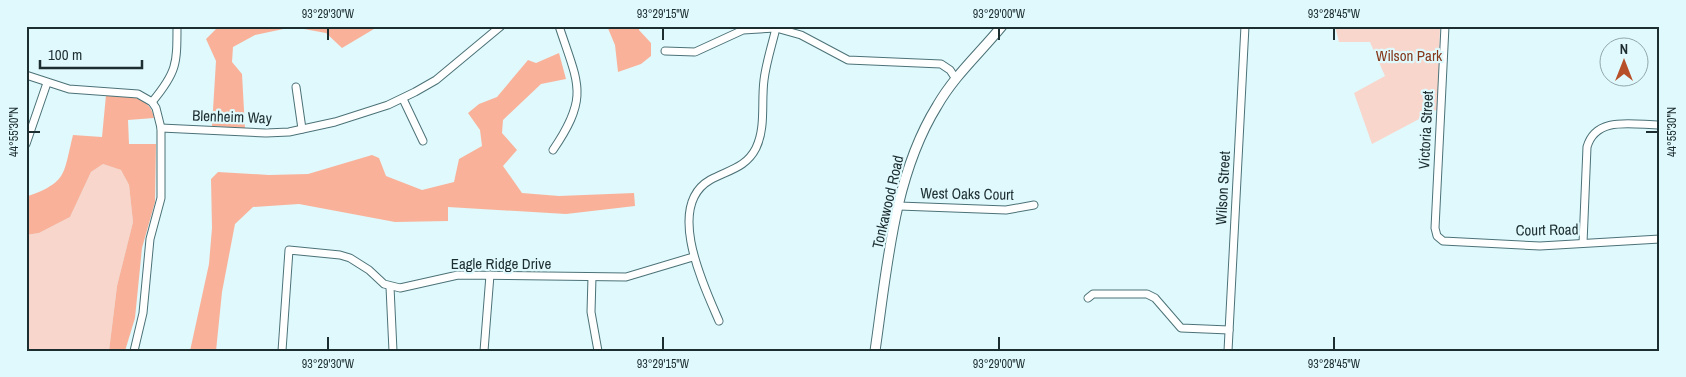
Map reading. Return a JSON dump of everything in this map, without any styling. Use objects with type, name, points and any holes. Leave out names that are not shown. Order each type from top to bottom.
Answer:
[{"type":"street","points":[[152,102],[170,79],[174,70],[177,26]]},
{"type":"street","name":"Blenheim Way","points":[[161,128],[266,133],[302,129],[335,122],[403,99],[436,80],[501,26]]},
{"type":"street","points":[[553,150],[573,118],[578,97],[575,75],[560,26]]},
{"type":"street","name":"Tonkawood Road","points":[[875,351],[899,206],[911,159],[923,130],[937,104],[1002,26]]},
{"type":"street","name":"Wilson Street","points":[[1228,351],[1245,26]]},
{"type":"street","name":"Victoria Street","points":[[1437,236],[1435,228],[1445,26]]},
{"type":"street","points":[[665,51],[695,52],[744,30],[776,28],[801,35],[848,60],[940,64],[950,70],[956,79]]},
{"type":"street","points":[[719,320],[693,257],[691,209],[697,192],[712,180],[741,166],[750,158],[760,137],[764,78],[776,28]]},
{"type":"street","points":[[26,75],[69,89],[138,94],[152,102],[160,116],[161,198],[150,239],[144,314],[134,351]]},
{"type":"street","points":[[26,144],[47,83]]},
{"type":"street","points":[[296,86],[302,129]]},
{"type":"street","points":[[403,99],[423,141]]},
{"type":"street","points":[[1583,244],[1589,138],[1601,127],[1609,125],[1660,125]]},
{"type":"street","name":"West Oaks Court","points":[[899,206],[1006,210],[1034,205]]},
{"type":"street","name":"Court Road","points":[[1437,236],[1443,241],[1540,246],[1660,239]]},
{"type":"street","points":[[282,351],[289,250],[340,255],[350,258],[390,287],[393,351]]},
{"type":"street","name":"Eagle Ridge Drive","points":[[390,287],[408,287],[458,275],[626,277],[693,257]]},
{"type":"street","points":[[484,351],[490,275]]},
{"type":"street","points":[[592,278],[591,312],[598,351]]},
{"type":"street","points":[[1088,298],[1093,294],[1147,294],[1155,298],[1182,328],[1229,330]]},
{"type":"green space","name":"Wilson Park","points":[[1335,26],[1440,26],[1438,109],[1372,144],[1354,93],[1385,76],[1370,42],[1339,42]]},
{"type":"green space","points":[[103,164],[121,170],[129,185],[133,222],[117,286],[109,351],[26,351],[26,235],[39,233],[70,217],[91,172]]},
{"type":"shaded area","points":[[219,26],[379,26],[342,48],[326,33],[293,27],[255,35],[233,47],[232,62],[242,74],[245,128],[212,126],[216,61],[206,39]]},
{"type":"shaded area","points":[[607,26],[639,26],[639,30],[651,43],[651,56],[641,64],[618,72],[615,45]]},
{"type":"shaded area","points":[[559,53],[566,79],[541,84],[503,120],[502,133],[517,150],[503,166],[522,193],[559,196],[634,193],[635,206],[566,214],[448,207],[448,221],[395,222],[299,204],[253,207],[235,224],[222,292],[216,351],[190,351],[209,264],[212,228],[211,179],[218,172],[269,175],[308,174],[372,155],[379,158],[386,176],[422,190],[454,182],[459,159],[482,146],[480,130],[468,113],[479,104],[497,97],[528,60],[536,63]]},
{"type":"shaded area","points":[[106,95],[128,96],[142,100],[147,104],[152,110],[154,118],[128,120],[129,144],[156,144],[155,202],[142,248],[135,318],[125,351],[109,351],[117,286],[133,222],[129,185],[121,170],[103,164],[91,172],[70,217],[39,233],[26,235],[26,197],[50,187],[57,181],[65,168],[73,135],[102,137]]}]
